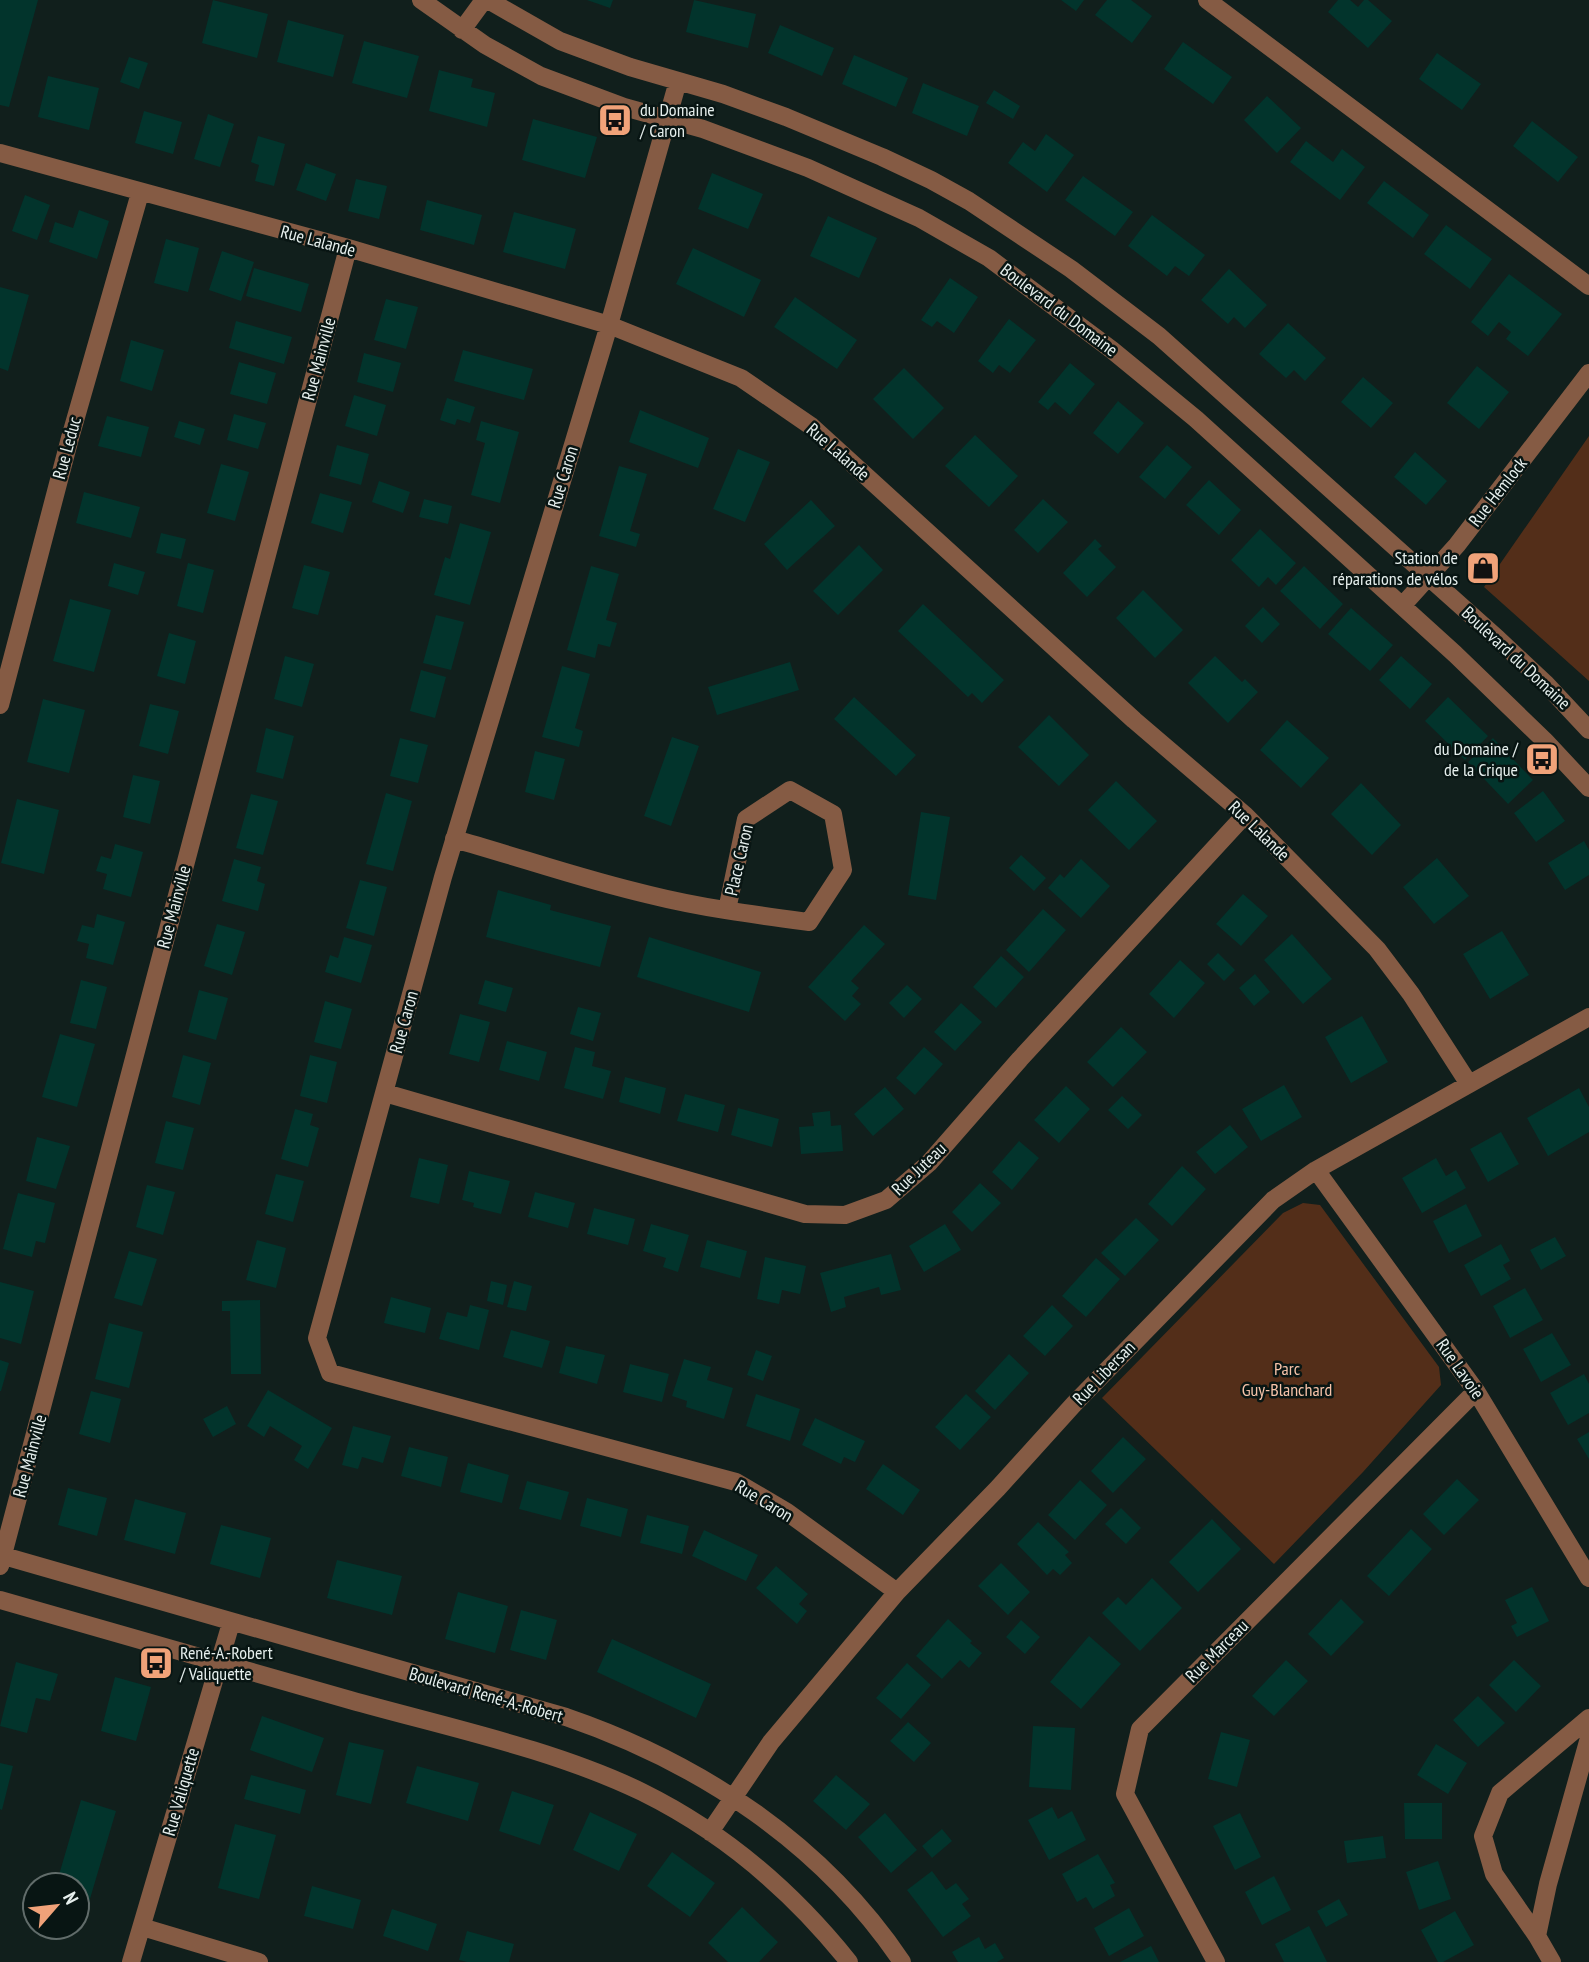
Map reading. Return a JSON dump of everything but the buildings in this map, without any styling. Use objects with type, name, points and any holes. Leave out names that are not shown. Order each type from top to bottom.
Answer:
[{"type":"street","name":"Boulevard du Domaine","points":[[421,0],[462,30],[511,61],[541,76],[624,107],[667,118],[757,148],[854,188],[946,231],[989,258],[1126,361],[1226,446],[1522,718],[1589,788]]},
{"type":"street","name":"Boulevard du Domaine","points":[[486,0],[560,41],[630,67],[753,105],[882,157],[931,180],[1002,222],[1091,284],[1159,336],[1545,683],[1589,730]]},
{"type":"street","points":[[462,30],[486,0]]},
{"type":"street","points":[[1207,0],[1589,286]]},
{"type":"street","name":"Rue Caron","points":[[678,81],[454,839],[317,1338],[330,1373],[736,1482],[787,1513],[897,1592]]},
{"type":"street","name":"Rue Lalande","points":[[0,153],[348,248],[608,325],[741,378],[811,426],[1134,720],[1245,815],[1377,949],[1411,994],[1469,1084]]},
{"type":"street","name":"Rue Leduc","points":[[0,705],[69,438],[141,193]]},
{"type":"street","name":"Rue Mainville","points":[[1,1559],[348,248]]},
{"type":"street","name":"Rue Hemlock","points":[[1402,606],[1457,545],[1589,373]]},
{"type":"street","name":"Place Caron","points":[[454,839],[650,895],[727,910],[809,922],[843,870],[833,814],[790,790],[746,819],[727,910]]},
{"type":"street","name":"Rue Juteau","points":[[385,1093],[805,1214],[845,1215],[886,1200],[929,1163],[1020,1059],[1245,815]]},
{"type":"street","name":"Rue Libersan","points":[[710,1832],[771,1742],[897,1592],[998,1488],[1074,1404],[1273,1200],[1316,1170],[1589,1017]]},
{"type":"street","name":"Rue Lavoie","points":[[1316,1170],[1476,1391],[1589,1578]]},
{"type":"street","name":"Rue Marceau","points":[[1216,1962],[1125,1794],[1140,1729],[1476,1391]]},
{"type":"street","name":"Boulevard René-A.-Robert","points":[[1,1559],[566,1717],[632,1742],[689,1770],[734,1797],[786,1836],[824,1871],[873,1923],[902,1962]]},
{"type":"street","points":[[0,1600],[570,1763],[642,1792],[710,1832],[756,1867],[792,1899],[849,1962]]},
{"type":"street","name":"Rue Valiquette","points":[[131,1962],[232,1623]]},
{"type":"street","points":[[1552,1962],[1494,1874],[1483,1836],[1500,1793],[1589,1718]]},
{"type":"street","points":[[1537,1936],[1548,1884],[1589,1738]]},
{"type":"street","points":[[142,1927],[259,1962]]},
{"type":"green space","points":[[1589,436],[1589,681],[1484,587]]},
{"type":"green space","name":"Parc Guy-Blanchard","points":[[1303,1203],[1320,1205],[1439,1367],[1441,1385],[1363,1472],[1274,1564],[1102,1398],[1283,1213]]},
{"type":"place","name":"du Domaine / Caron","points":[[615,120]]},
{"type":"place","name":"Station de réparations de vélos","points":[[1483,568]]},
{"type":"place","name":"du Domaine / de la Crique","points":[[1542,759]]},
{"type":"place","name":"René-A.-Robert / Valiquette","points":[[156,1663]]}]
